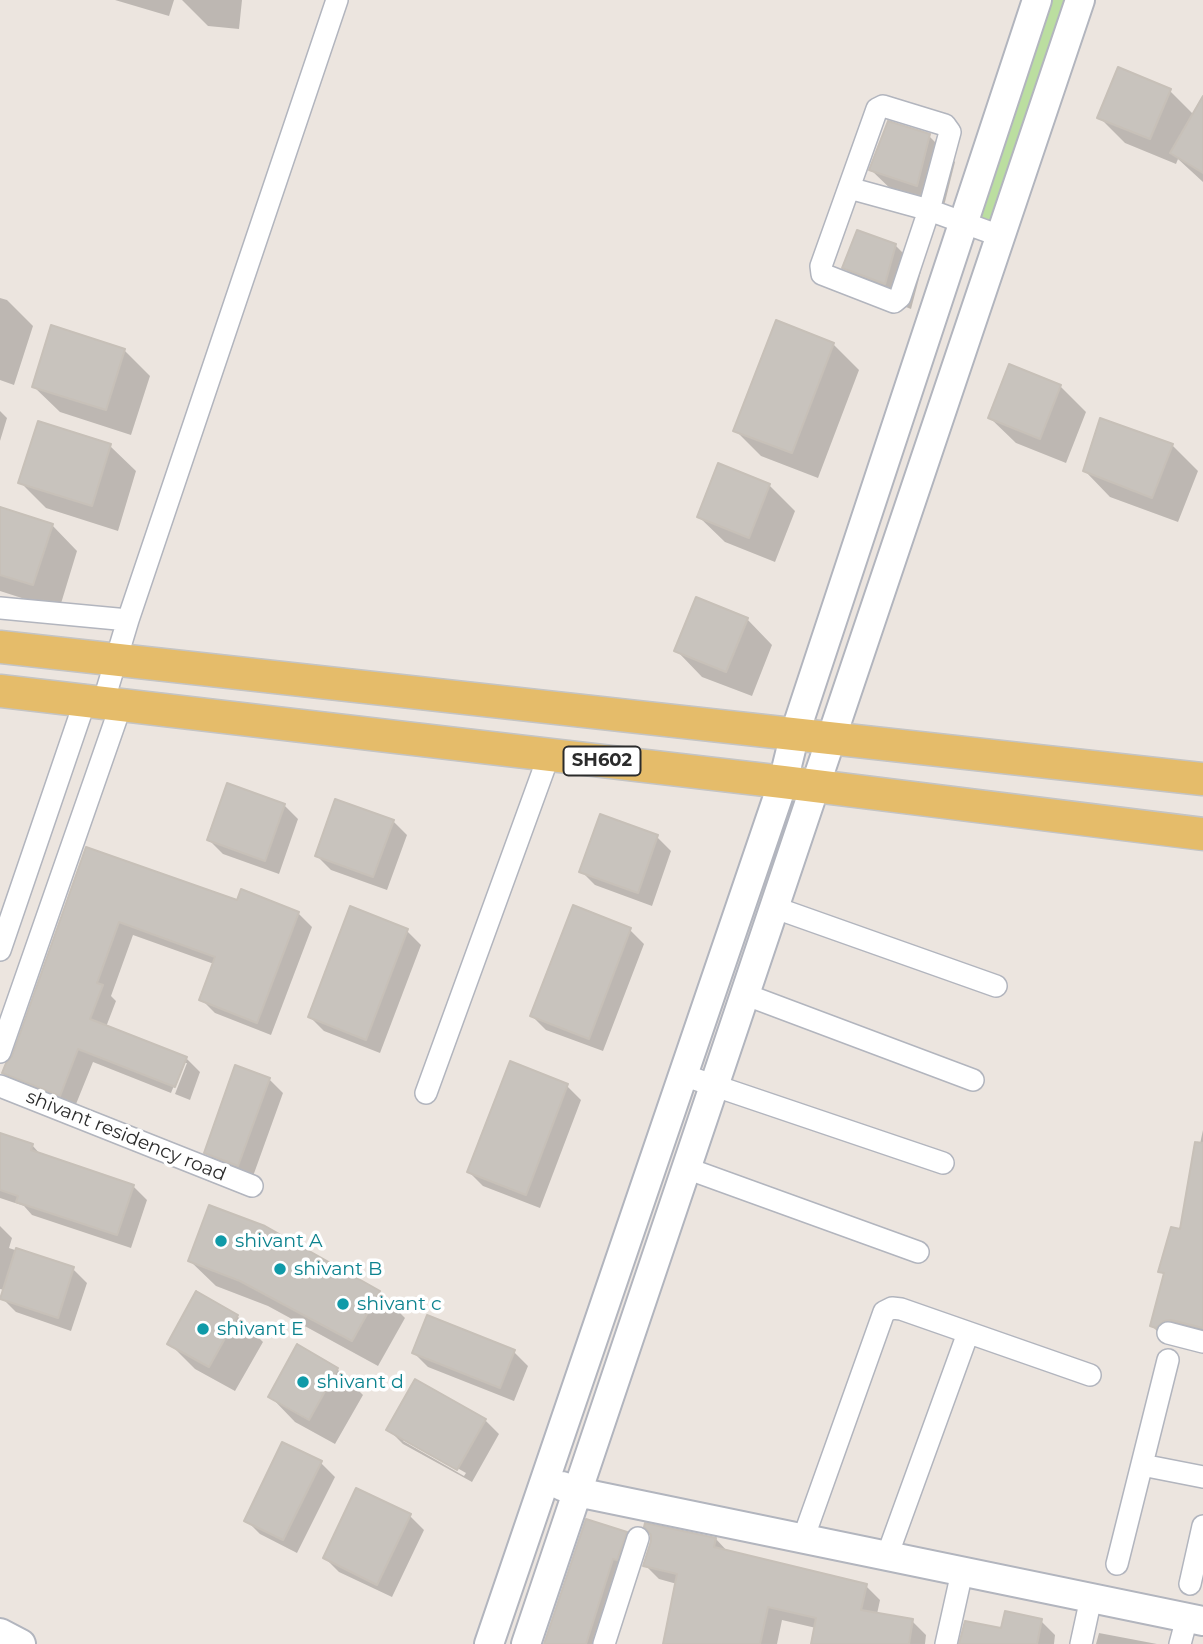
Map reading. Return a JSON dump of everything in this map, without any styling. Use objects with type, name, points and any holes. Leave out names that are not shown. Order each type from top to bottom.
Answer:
[{"type":"main road","points":[[0,647],[1203,779]]},
{"type":"main road","name":"SH602","points":[[0,691],[1203,834]]},
{"type":"street","points":[[0,1052],[115,659],[337,0]]},
{"type":"street","points":[[489,1644],[783,782],[795,733],[1037,0]]},
{"type":"street","points":[[526,1644],[1080,0]]},
{"type":"street","points":[[883,106],[944,125],[950,132],[929,210],[900,297],[894,302],[822,274],[821,266],[877,109],[883,106]]},
{"type":"street","points":[[849,188],[929,210],[1000,236]]},
{"type":"street","points":[[0,608],[128,620]]},
{"type":"street","points":[[0,950],[103,703]]},
{"type":"street","points":[[426,1093],[549,755]]},
{"type":"street","points":[[773,906],[996,986]]},
{"type":"street","points":[[744,994],[973,1080]]},
{"type":"street","points":[[683,1074],[943,1163]]},
{"type":"street","name":"shivant residency road","points":[[0,1086],[252,1186]]},
{"type":"street","points":[[686,1168],[918,1252]]},
{"type":"street","points":[[803,1539],[884,1312],[892,1308],[901,1309],[1090,1375]]},
{"type":"street","points":[[887,1556],[968,1333]]},
{"type":"street","points":[[1168,1333],[1203,1342]]},
{"type":"street","points":[[1116,1564],[1168,1360]]},
{"type":"street","points":[[1142,1465],[1203,1477]]},
{"type":"street","points":[[546,1479],[577,1492],[1091,1598],[1190,1628]]},
{"type":"street","points":[[1190,1584],[1203,1526]]},
{"type":"street","points":[[604,1644],[638,1538]]},
{"type":"street","points":[[946,1644],[962,1572]]},
{"type":"street","points":[[1081,1644],[1091,1598]]},
{"type":"street","points":[[0,1633],[21,1644]]},
{"type":"green space","points":[[1050,0],[1071,0],[997,221],[978,217]]},
{"type":"building","points":[[1118,67],[1171,89],[1150,139],[1097,118]]},
{"type":"building","points":[[1203,96],[1203,173],[1170,153]]},
{"type":"building","points":[[888,121],[930,134],[917,186],[869,170]]},
{"type":"building","points":[[857,230],[896,244],[885,284],[842,268]]},
{"type":"building","points":[[776,320],[834,343],[792,453],[733,431]]},
{"type":"building","points":[[51,325],[125,349],[106,410],[32,387]]},
{"type":"building","points":[[1009,364],[1061,385],[1040,439],[988,418]]},
{"type":"building","points":[[1100,418],[1173,444],[1152,498],[1083,471]]},
{"type":"building","points":[[38,421],[111,444],[92,506],[18,483]]},
{"type":"building","points":[[718,463],[770,484],[749,538],[697,517]]},
{"type":"building","points":[[0,507],[53,524],[33,585],[0,575]]},
{"type":"building","points":[[696,597],[748,618],[726,672],[674,651]]},
{"type":"building","points":[[227,783],[285,804],[265,861],[207,840]]},
{"type":"building","points":[[335,799],[394,820],[373,877],[315,856]]},
{"type":"building","points":[[600,814],[658,835],[638,893],[579,872]]},
{"type":"building","points":[[86,847],[237,900],[241,889],[299,912],[257,1023],[199,1000],[215,957],[119,922],[97,983],[103,985],[90,1019],[187,1057],[175,1087],[78,1049],[60,1096],[2,1073],[12,1056]]},
{"type":"building","points":[[573,905],[631,928],[589,1039],[530,1016]]},
{"type":"building","points":[[350,906],[408,929],[366,1040],[308,1017]]},
{"type":"building","points":[[510,1061],[568,1084],[526,1195],[467,1172]]},
{"type":"building","points":[[235,1065],[270,1078],[238,1166],[204,1153]]},
{"type":"building","points":[[0,1133],[33,1144],[31,1150],[134,1185],[117,1235],[16,1202],[18,1196],[0,1190]]},
{"type":"building","points":[[1195,1142],[1203,1143],[1203,1328],[1171,1320],[1164,1321],[1156,1328],[1150,1326],[1164,1273],[1158,1272],[1171,1227],[1180,1229]]},
{"type":"building","points":[[209,1205],[265,1226],[380,1291],[352,1341],[240,1281],[188,1261]]},
{"type":"building","points":[[16,1248],[74,1267],[58,1318],[0,1299]]},
{"type":"building","name":"shivant E","points":[[196,1291],[238,1315],[209,1367],[167,1344]]},
{"type":"building","points":[[427,1315],[515,1350],[500,1388],[412,1353]]},
{"type":"building","name":"shivant d","points":[[297,1344],[338,1368],[309,1420],[268,1397]]},
{"type":"building","points":[[415,1379],[486,1419],[457,1470],[386,1430]]},
{"type":"building","points":[[282,1442],[322,1461],[283,1540],[244,1521]]},
{"type":"building","points":[[356,1488],[411,1514],[377,1585],[323,1558]]},
{"type":"building","points":[[586,1519],[627,1532],[617,1560],[613,1559],[586,1644],[544,1644]]},
{"type":"building","points":[[645,1523],[716,1538],[714,1547],[867,1584],[861,1610],[913,1619],[909,1644],[811,1644],[816,1618],[768,1607],[760,1644],[663,1644],[677,1574],[643,1566],[651,1541],[651,1535],[644,1527]]},
{"type":"building","points":[[1005,1611],[1042,1619],[1037,1644],[959,1644],[965,1621],[1001,1628]]},
{"type":"place","name":"shivant A","points":[[221,1241]]},
{"type":"place","name":"shivant B","points":[[280,1269]]},
{"type":"place","name":"shivant c","points":[[343,1304]]},
{"type":"place","name":"shivant E","points":[[203,1329]]},
{"type":"place","name":"shivant d","points":[[303,1382]]}]
